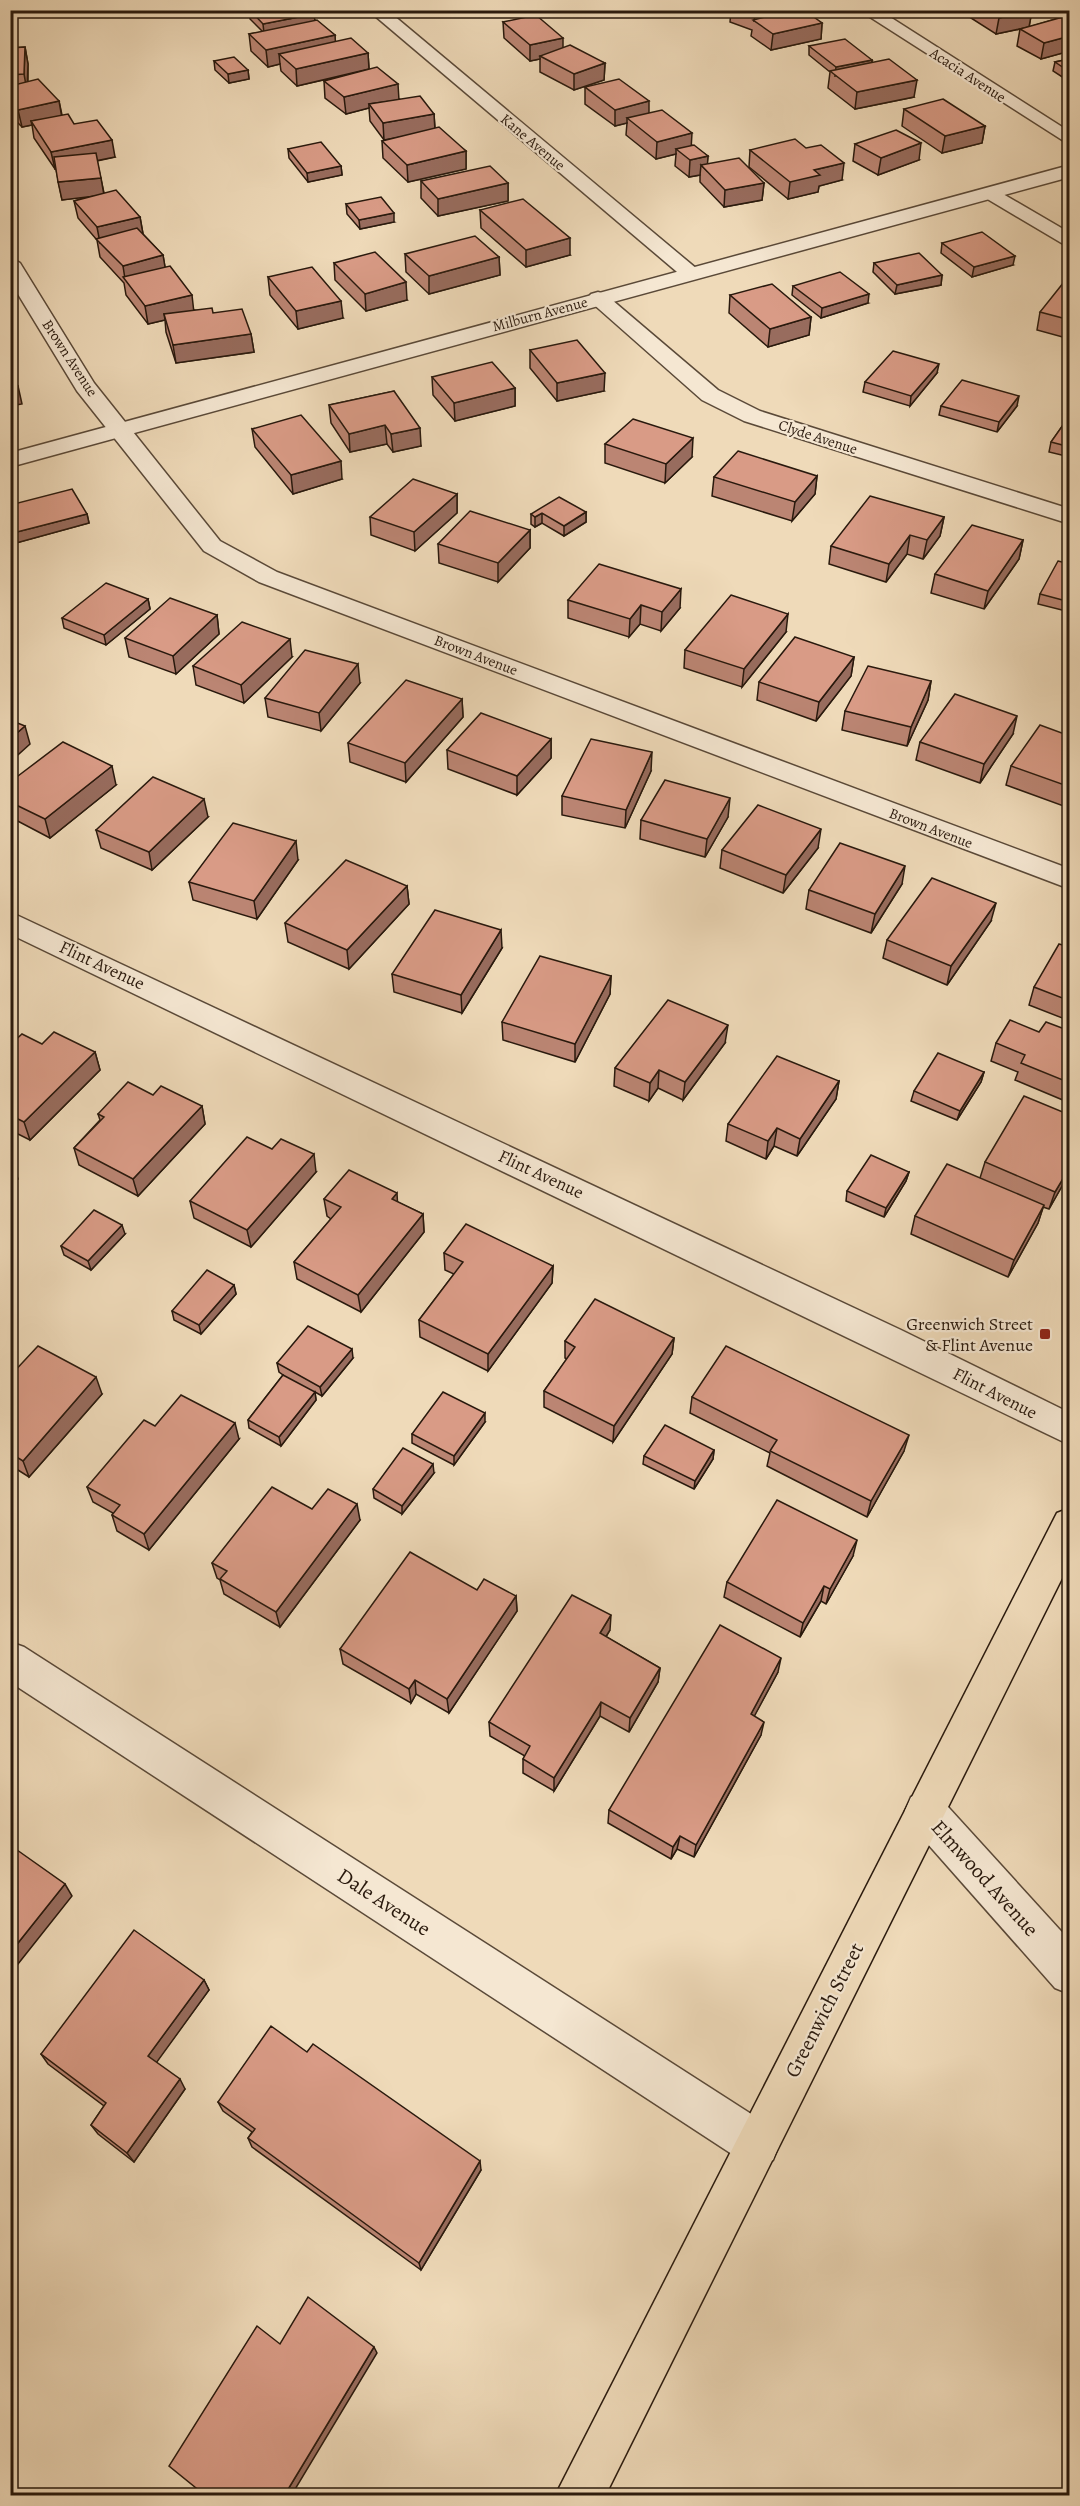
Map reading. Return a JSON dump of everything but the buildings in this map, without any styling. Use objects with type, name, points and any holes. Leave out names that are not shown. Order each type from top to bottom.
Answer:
[{"type":"main road","name":"Greenwich Street","points":[[579,2496],[1070,1524]]},
{"type":"street","name":"Kane Avenue","points":[[376,10],[690,273]]},
{"type":"street","name":"Acacia Avenue","points":[[867,10],[1070,140]]},
{"type":"street","name":"Milburn Avenue","points":[[10,460],[1070,171]]},
{"type":"street","points":[[991,193],[1070,242]]},
{"type":"street","name":"Brown Avenue","points":[[10,263],[85,386],[212,546],[268,577],[1070,880]]},
{"type":"street","name":"Clyde Avenue","points":[[598,298],[710,395],[752,416],[1070,517]]},
{"type":"street","name":"Flint Avenue","points":[[10,922],[889,1340],[1070,1430]]},
{"type":"street","name":"Dale Avenue","points":[[10,1660],[757,2144]]},
{"type":"street","name":"Elmwood Avenue","points":[[925,1811],[1070,1973]]},
{"type":"place","name":"Greenwich Street & Flint Avenue","points":[[1045,1334]]}]
